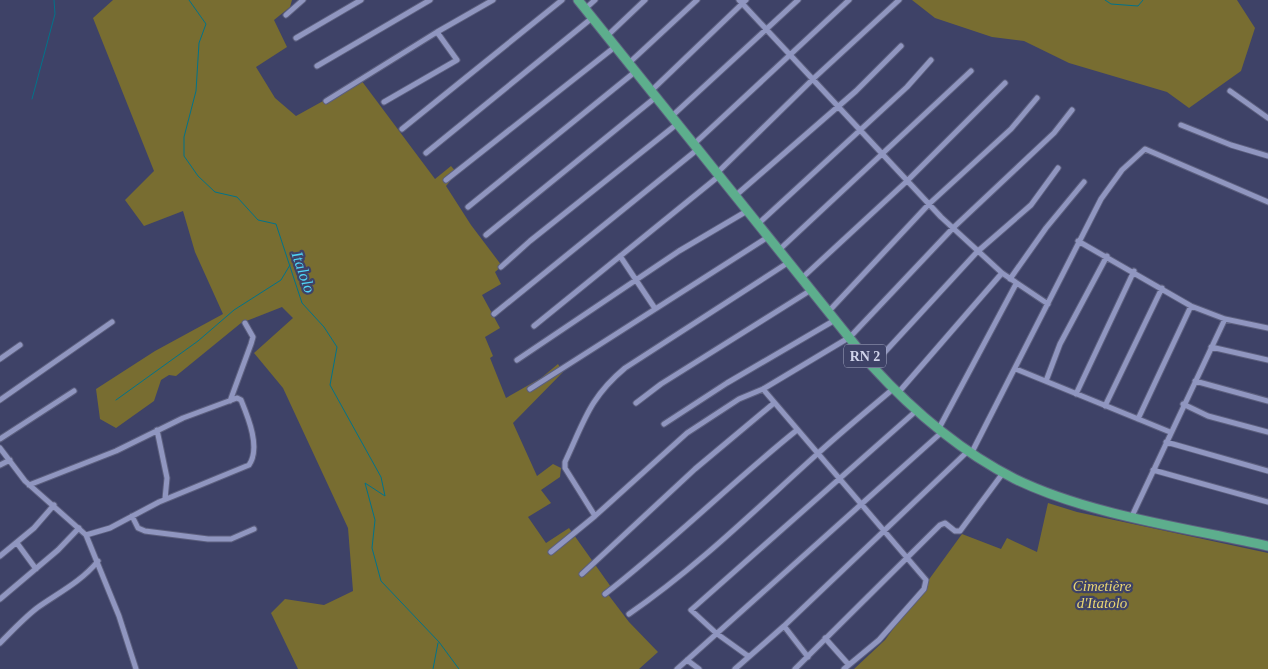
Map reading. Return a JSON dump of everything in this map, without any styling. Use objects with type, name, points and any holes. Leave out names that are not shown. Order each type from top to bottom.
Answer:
[{"type":"highway","name":"RN 2","points":[[578,0],[872,366],[895,391],[940,431],[1003,473],[1076,503],[1268,546]]},
{"type":"street","points":[[286,15],[303,0]]},
{"type":"street","points":[[296,38],[361,0]]},
{"type":"street","points":[[317,66],[430,0]]},
{"type":"street","points":[[326,101],[437,32],[493,0]]},
{"type":"street","points":[[402,129],[562,0]]},
{"type":"street","points":[[585,9],[595,0]]},
{"type":"street","points":[[607,36],[646,0]]},
{"type":"street","points":[[629,63],[697,0]]},
{"type":"street","points":[[500,267],[674,120],[798,0]]},
{"type":"street","points":[[494,314],[696,147],[849,0]]},
{"type":"street","points":[[534,326],[718,174],[812,79],[899,0]]},
{"type":"street","points":[[486,235],[654,94],[743,1],[859,130],[977,252],[1016,284],[1048,304]]},
{"type":"street","points":[[426,153],[592,18]]},
{"type":"street","points":[[384,102],[457,60],[437,32]]},
{"type":"street","points":[[446,180],[616,46]]},
{"type":"street","points":[[735,196],[838,106],[901,46]]},
{"type":"street","points":[[758,224],[907,87],[931,60]]},
{"type":"street","points":[[468,207],[636,71]]},
{"type":"street","points":[[779,250],[971,72]]},
{"type":"street","points":[[802,278],[907,181],[1005,83]]},
{"type":"street","points":[[1230,91],[1268,118]]},
{"type":"street","points":[[829,311],[929,204],[1011,129],[1037,98]]},
{"type":"street","points":[[551,552],[595,516],[687,432],[739,399],[763,389],[850,337],[953,228],[1048,140],[1072,110]]},
{"type":"street","points":[[1181,125],[1231,145],[1268,156]]},
{"type":"street","points":[[735,669],[784,626],[970,452],[1016,369],[1078,241],[1111,183],[1145,149],[1268,202]]},
{"type":"street","points":[[872,366],[977,252],[1031,205],[1058,168]]},
{"type":"street","points":[[1010,279],[1046,228],[1084,182]]},
{"type":"street","points":[[517,360],[679,251],[748,211]]},
{"type":"street","points":[[530,389],[654,307],[768,237]]},
{"type":"street","points":[[1078,241],[1134,271],[1191,306],[1225,319],[1268,328]]},
{"type":"street","points":[[620,256],[654,307]]},
{"type":"street","points":[[1046,381],[1060,344],[1107,256]]},
{"type":"street","points":[[595,516],[565,468],[565,462],[588,409],[602,388],[625,368],[789,262]]},
{"type":"street","points":[[1076,394],[1134,271]]},
{"type":"street","points":[[629,614],[668,587],[817,454],[895,391],[1002,273]]},
{"type":"street","points":[[677,669],[861,506],[940,431],[1016,284]]},
{"type":"street","points":[[1105,406],[1162,288]]},
{"type":"street","points":[[636,403],[661,384],[811,290]]},
{"type":"street","points":[[1138,419],[1191,306]]},
{"type":"street","points":[[1132,516],[1183,404],[1225,319]]},
{"type":"street","points":[[664,424],[727,383],[836,320]]},
{"type":"street","points":[[0,400],[112,322]]},
{"type":"street","points":[[230,401],[253,337],[245,323]]},
{"type":"street","points":[[0,359],[20,346]]},
{"type":"street","points":[[1211,347],[1268,360]]},
{"type":"street","points":[[1016,369],[1170,432]]},
{"type":"street","points":[[1195,381],[1268,400]]},
{"type":"street","points":[[763,389],[796,430],[926,580],[924,589],[879,640],[844,669]]},
{"type":"street","points":[[0,439],[74,391]]},
{"type":"street","points":[[28,485],[116,451],[157,430],[239,398],[245,410],[253,440],[251,462],[246,467],[165,499],[110,528],[86,535]]},
{"type":"street","points":[[582,574],[695,469],[774,403]]},
{"type":"street","points":[[1183,404],[1208,416],[1268,432]]},
{"type":"street","points":[[748,656],[716,633],[691,610],[916,410]]},
{"type":"street","points":[[157,430],[167,478],[165,499]]},
{"type":"street","points":[[606,594],[642,566],[743,473],[796,430]]},
{"type":"street","points":[[1166,442],[1268,471]]},
{"type":"street","points":[[2,451],[0,463],[10,460]]},
{"type":"street","points":[[2,451],[28,485],[54,505],[86,535],[119,616],[136,669]]},
{"type":"street","points":[[1153,470],[1268,502]]},
{"type":"street","points":[[794,669],[942,523],[955,531],[960,531],[1003,473]]},
{"type":"street","points":[[0,556],[42,520],[54,505]]},
{"type":"street","points":[[132,516],[138,528],[144,531],[208,539],[231,539],[254,529]]},
{"type":"street","points":[[0,600],[79,528]]},
{"type":"street","points":[[17,542],[36,569]]},
{"type":"street","points":[[0,642],[36,609],[60,595],[85,575],[98,561]]},
{"type":"street","points":[[784,626],[808,657]]},
{"type":"street","points":[[825,638],[849,664]]},
{"type":"street","points":[[687,660],[699,669]]},
{"type":"green space","points":[[113,0],[292,0],[290,7],[274,20],[287,47],[256,67],[275,98],[296,116],[361,80],[435,179],[451,166],[457,173],[446,186],[471,225],[502,266],[495,272],[501,284],[482,295],[500,328],[485,337],[493,356],[490,358],[506,398],[541,378],[558,364],[563,372],[513,423],[537,476],[553,464],[561,468],[560,477],[541,490],[551,503],[528,517],[546,543],[569,528],[611,587],[607,593],[629,622],[658,652],[639,669],[298,669],[271,613],[285,599],[324,605],[353,591],[348,528],[283,388],[254,353],[293,318],[282,307],[241,323],[176,376],[169,375],[161,380],[154,401],[116,428],[100,419],[96,389],[155,351],[223,314],[195,252],[183,211],[144,226],[125,200],[154,171],[93,18]]},
{"type":"green space","points":[[912,0],[1237,0],[1255,28],[1241,71],[1189,108],[1167,92],[1069,63],[1024,41],[992,37],[935,18]]},
{"type":"green space","name":"Cimetière d'Itatolo","points":[[1048,503],[1077,512],[1268,553],[1268,669],[854,669],[885,640],[962,534],[1001,549],[1007,538],[1037,552]]},
{"type":"waterway","points":[[32,99],[55,14],[54,0]]},
{"type":"waterway","name":"Italolo","points":[[189,0],[206,24],[199,43],[196,91],[184,137],[184,156],[198,176],[215,192],[237,197],[258,220],[276,224],[302,303],[324,327],[337,347],[330,385],[381,477],[385,496],[365,483],[375,520],[372,548],[381,581],[439,642],[459,669]]},
{"type":"waterway","points":[[1105,0],[1111,4],[1138,6],[1143,0]]},
{"type":"waterway","points":[[116,400],[198,341],[234,310],[281,280],[290,265]]},
{"type":"waterway","points":[[433,669],[438,643]]}]
